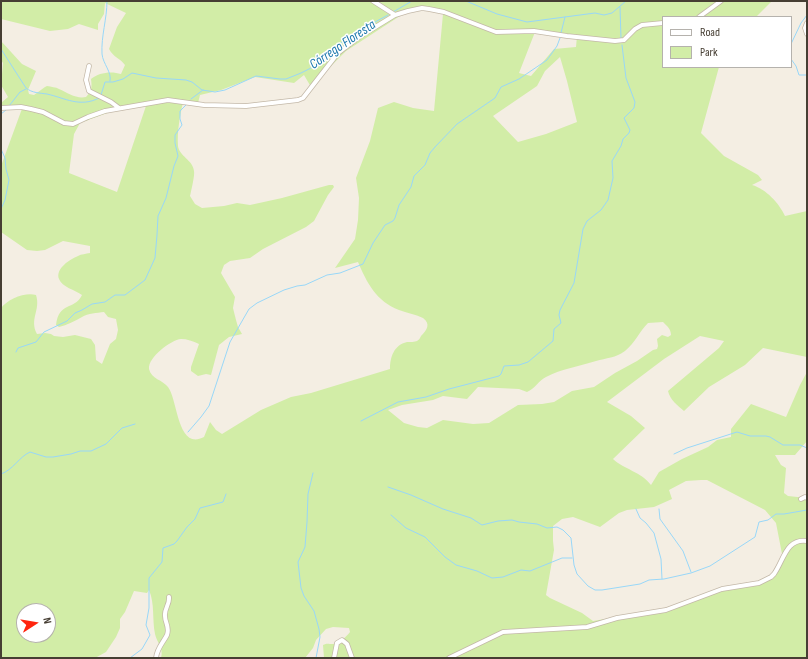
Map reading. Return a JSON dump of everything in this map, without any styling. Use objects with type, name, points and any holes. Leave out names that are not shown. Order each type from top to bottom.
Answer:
[{"type":"street","points":[[373,1],[395,15]]},
{"type":"street","points":[[700,16],[721,1]]},
{"type":"street","points":[[1,108],[21,107],[31,109],[43,112],[64,122],[73,124],[97,114],[120,108],[168,100],[204,105],[246,106],[301,99],[338,53],[359,37],[395,15],[422,8],[444,12],[496,32],[534,31],[615,41],[624,40],[635,29],[642,25],[662,23]]},
{"type":"street","points":[[807,23],[805,28],[807,34]]},
{"type":"street","points":[[89,66],[86,80],[89,91],[120,108]]},
{"type":"street","points":[[801,499],[807,498]]},
{"type":"street","points":[[449,658],[503,632],[587,628],[617,618],[671,609],[722,588],[759,583],[774,574],[788,546],[797,541],[807,541]]},
{"type":"street","points":[[156,658],[157,651],[168,631],[168,624],[165,615],[169,601],[168,597]]},
{"type":"street","points":[[334,658],[337,643],[342,640],[347,644],[352,658]]},
{"type":"green space","points":[[1,1],[772,1],[757,16],[662,16],[662,68],[719,68],[701,133],[724,156],[758,175],[762,180],[752,185],[772,197],[785,216],[807,211],[807,357],[763,348],[745,365],[709,387],[684,411],[672,400],[668,391],[719,348],[724,341],[700,336],[664,359],[607,402],[631,416],[645,428],[613,459],[622,466],[647,480],[651,485],[659,472],[708,447],[717,440],[731,437],[731,429],[751,404],[786,417],[807,372],[807,441],[795,455],[775,455],[781,465],[786,468],[784,493],[788,496],[807,498],[807,658],[324,658],[323,645],[338,642],[345,638],[350,632],[349,628],[333,627],[326,629],[316,640],[313,648],[305,658],[161,658],[162,651],[155,634],[152,601],[149,590],[147,593],[134,591],[125,612],[120,619],[120,628],[116,637],[106,652],[95,658],[1,658],[1,308],[8,302],[22,295],[36,295],[37,305],[34,324],[37,334],[45,333],[63,337],[75,335],[91,339],[95,345],[96,360],[102,364],[110,344],[116,339],[118,330],[116,319],[108,317],[104,312],[87,315],[59,327],[56,325],[60,312],[79,300],[82,295],[61,282],[58,275],[59,272],[61,268],[71,259],[90,253],[90,246],[63,241],[45,250],[27,250],[1,232],[1,166],[23,106],[1,106],[1,103],[8,97],[1,85],[3,63],[1,60],[1,41],[22,64],[36,71],[28,90],[29,94],[34,95],[47,86],[75,96],[86,97],[91,89],[91,79],[106,73],[121,74],[125,65],[109,49],[117,27],[126,13],[105,3],[104,14],[98,24],[98,30],[79,24],[68,29],[50,31],[1,19]],"holes":[[[422,8],[434,10],[443,14],[434,111],[413,108],[394,102],[378,108],[370,141],[356,178],[359,198],[355,239],[335,268],[358,262],[369,284],[384,302],[399,310],[423,318],[427,322],[426,329],[418,341],[407,342],[396,349],[392,356],[390,369],[311,393],[291,397],[261,410],[222,434],[216,430],[210,422],[204,437],[195,439],[188,437],[183,431],[168,387],[150,372],[149,369],[152,359],[156,354],[172,342],[181,339],[190,340],[199,344],[191,371],[198,376],[206,374],[211,375],[219,345],[229,337],[242,334],[238,327],[233,308],[235,297],[221,273],[224,265],[230,261],[250,258],[263,249],[306,227],[314,221],[334,187],[333,185],[329,185],[250,205],[237,203],[202,208],[195,204],[190,196],[194,171],[193,167],[181,153],[178,146],[178,129],[183,102],[198,103],[200,95],[221,90],[255,77],[294,83],[304,75],[311,87],[346,51],[406,12]],[[535,32],[577,36],[576,47],[554,49],[531,76],[519,73]],[[560,57],[577,122],[546,134],[518,142],[493,116],[537,86],[545,71]],[[147,103],[117,192],[69,173],[74,134],[80,123],[129,105]],[[663,322],[670,329],[671,335],[668,337],[662,335],[657,339],[657,349],[653,350],[594,387],[572,391],[554,402],[518,405],[489,423],[473,424],[443,420],[427,428],[418,427],[404,423],[388,410],[402,405],[433,400],[443,396],[467,399],[478,387],[519,389],[527,392],[544,378],[552,374],[622,353],[632,345],[648,323]],[[707,480],[765,510],[776,523],[783,559],[771,578],[747,586],[731,586],[698,596],[670,608],[593,621],[582,613],[546,595],[554,550],[553,526],[562,519],[573,517],[600,527],[619,513],[627,510],[654,507],[672,499],[669,490],[686,481]]]},
{"type":"waterway","points":[[107,1],[102,41],[102,54],[110,74],[110,81]]},
{"type":"waterway","name":"Córrego Floresta","points":[[393,12],[412,1]]},
{"type":"waterway","name":"Córrego Floresta","points":[[466,1],[497,14],[527,22],[595,13],[604,15],[612,13],[626,1]]},
{"type":"waterway","points":[[620,7],[621,38]]},
{"type":"waterway","name":"Córrego Floresta","points":[[101,95],[105,82],[113,82],[123,79],[132,73],[156,78],[186,80],[192,82],[202,90],[215,92],[225,90],[256,76],[286,79],[317,65],[343,41],[388,15]]},
{"type":"waterway","name":"Córrego Floresta","points":[[792,42],[801,23],[807,15]]},
{"type":"waterway","points":[[561,33],[565,17]]},
{"type":"waterway","points":[[188,432],[209,406],[230,342],[249,309],[257,303],[284,290],[305,285],[327,275],[340,273],[363,264],[373,243],[385,225],[393,221],[395,218],[399,205],[411,187],[414,176],[425,165],[430,153],[435,147],[457,124],[495,98],[501,87],[519,79],[547,60],[557,46],[560,38]]},
{"type":"waterway","points":[[361,421],[398,402],[426,397],[449,389],[499,376],[504,366],[519,365],[528,362],[553,341],[554,329],[561,323],[559,315],[560,310],[574,283],[583,229],[587,221],[601,210],[608,200],[613,178],[612,161],[621,146],[623,139],[630,130],[624,118],[634,108],[635,102],[626,78],[622,45]]},
{"type":"waterway","name":"Córrego Floresta","points":[[1,49],[26,88],[31,91],[79,102],[92,101],[99,98]]},
{"type":"waterway","name":"Córrego Floresta","points":[[792,60],[799,75],[807,75]]},
{"type":"waterway","points":[[9,106],[20,92],[26,89]]},
{"type":"waterway","points":[[191,99],[203,90]]},
{"type":"waterway","points":[[16,352],[18,348],[36,342],[44,332],[67,321],[75,313],[92,304],[105,302],[115,295],[125,295],[145,280],[155,258],[158,216],[166,198],[178,156],[175,135],[182,125],[180,111],[186,105]]},
{"type":"waterway","points":[[1,114],[6,110]]},
{"type":"waterway","points":[[1,149],[5,158],[9,180],[5,200],[1,209]]},
{"type":"waterway","points":[[1,474],[9,470],[30,452],[46,457],[53,457],[80,451],[91,451],[106,444],[122,428],[135,424]]},
{"type":"waterway","points":[[674,454],[687,448],[737,432],[750,436],[766,436],[783,445],[800,445],[807,448]]},
{"type":"waterway","points":[[313,473],[308,494],[305,547],[298,562],[301,588],[304,596],[314,611],[319,629],[320,637],[316,658]]},
{"type":"waterway","points":[[388,487],[443,509],[471,518],[482,525],[498,521],[512,520],[537,524],[547,528],[557,527],[563,530],[571,538],[574,565],[577,574],[588,586],[595,590],[640,584],[649,580],[664,579],[691,573],[710,566],[755,537],[759,522],[768,520],[776,514],[807,510]]},
{"type":"waterway","points":[[130,658],[142,649],[150,635],[146,625],[149,608],[149,578],[162,562],[163,548],[174,544],[177,541],[195,519],[200,508],[223,502],[226,494]]},
{"type":"waterway","points":[[636,509],[640,518],[654,533],[661,559],[662,579]]},
{"type":"waterway","points":[[659,509],[660,519],[683,551],[691,572]]},
{"type":"waterway","points":[[391,515],[406,528],[425,537],[445,557],[456,565],[477,571],[492,578],[503,577],[521,570],[530,571],[562,558],[572,558]]}]
